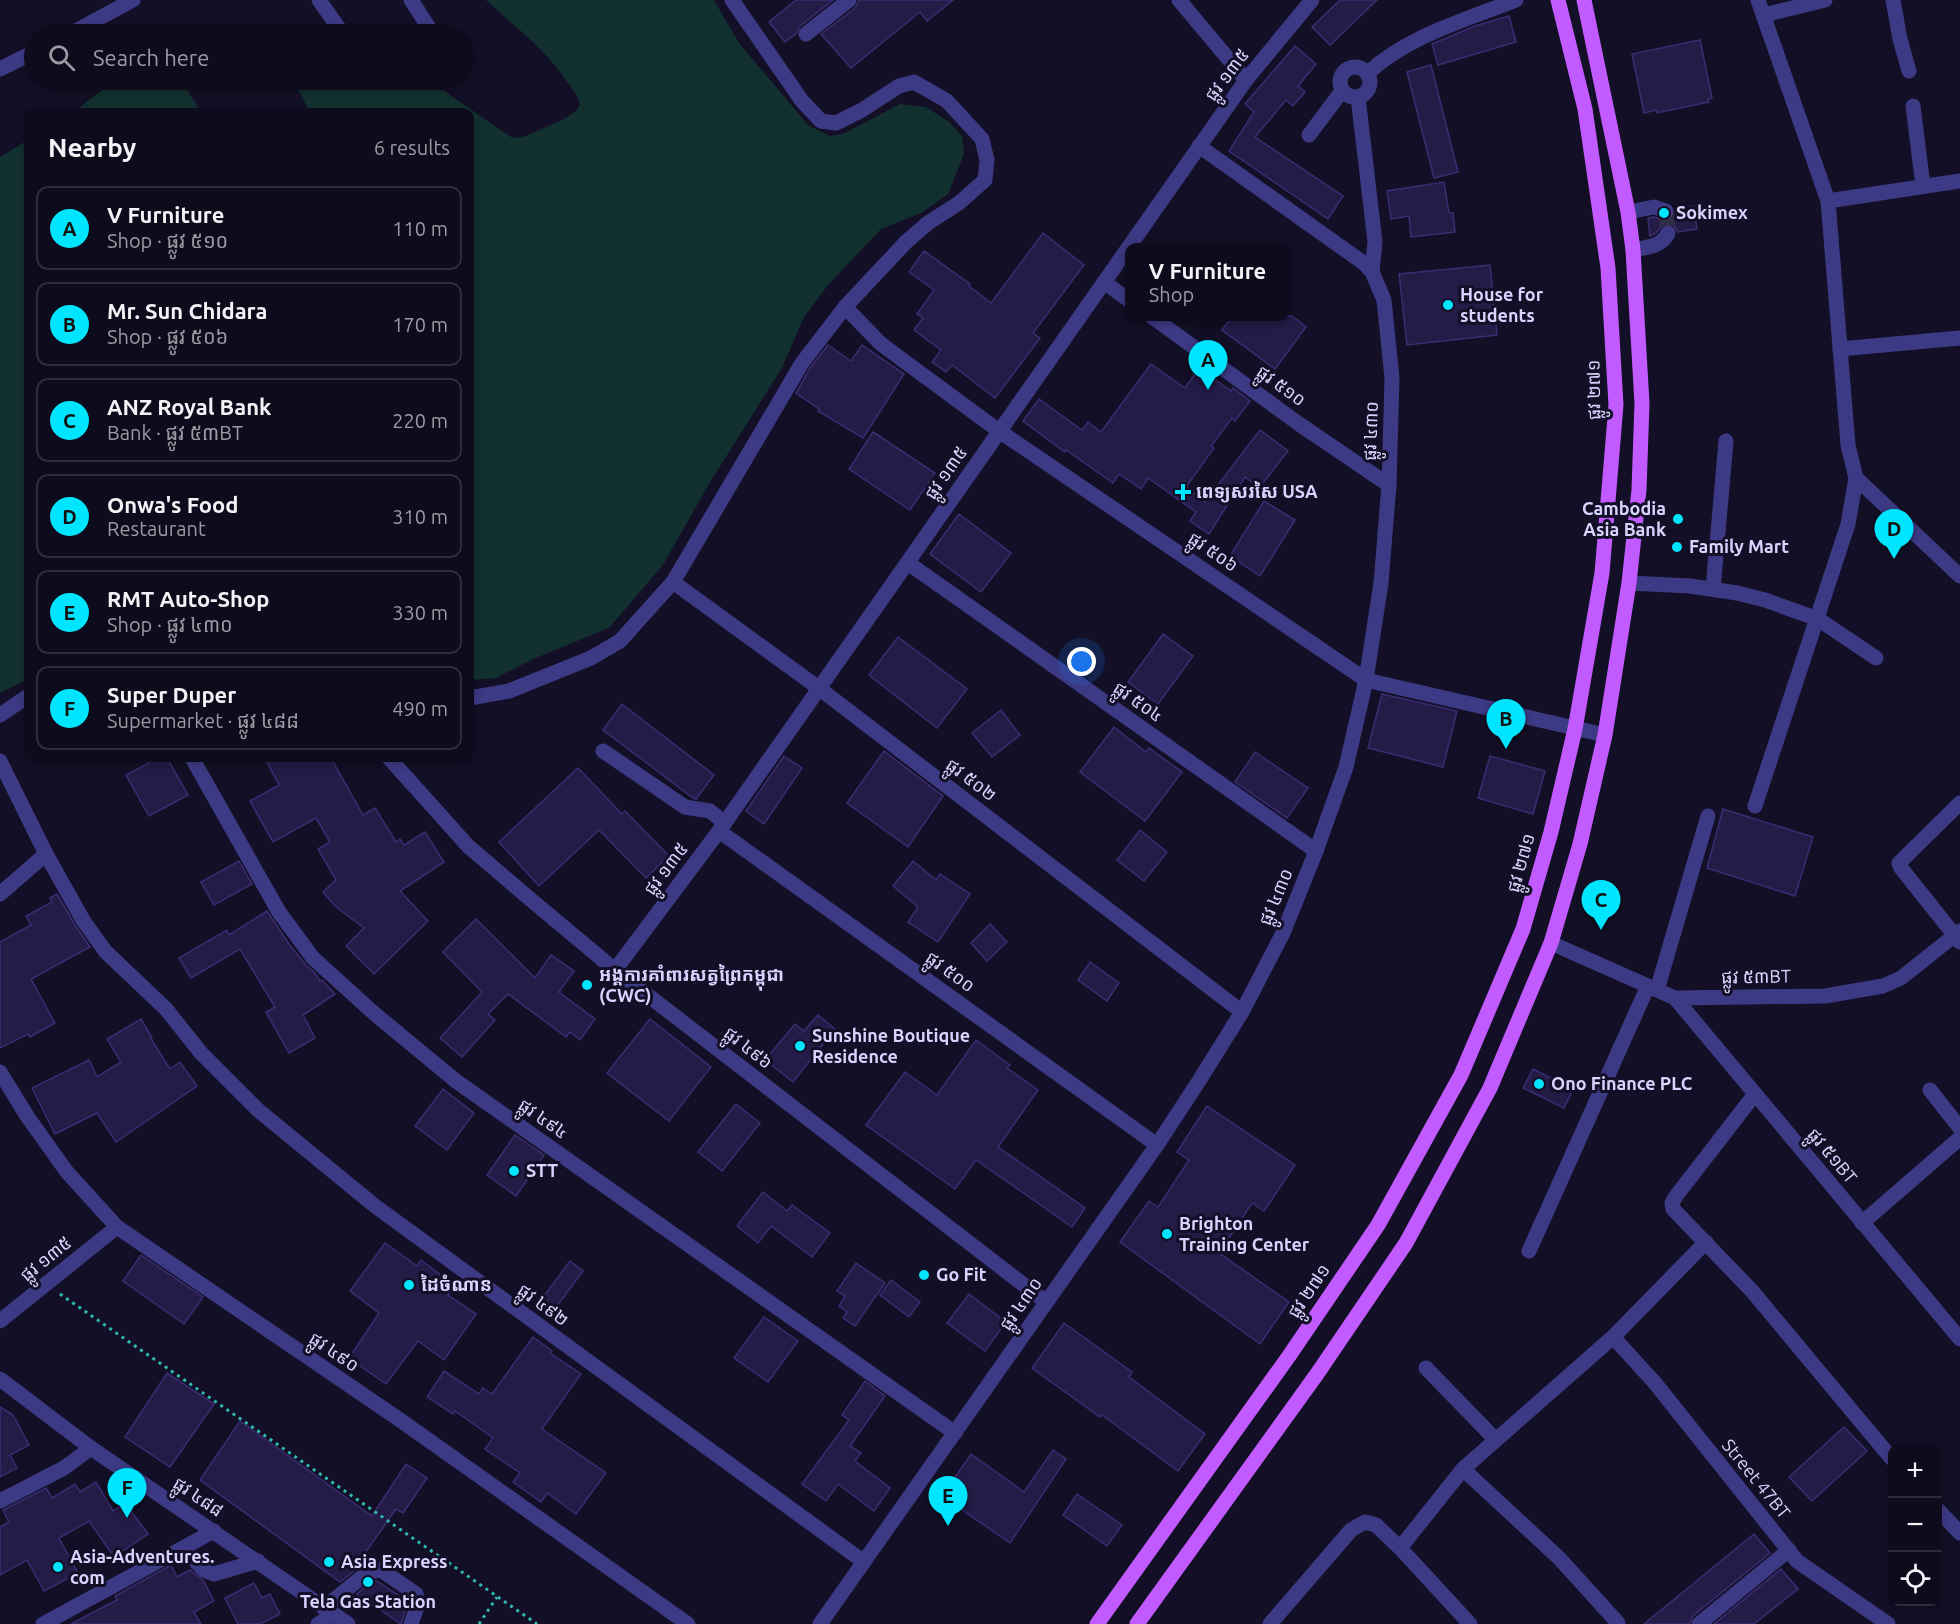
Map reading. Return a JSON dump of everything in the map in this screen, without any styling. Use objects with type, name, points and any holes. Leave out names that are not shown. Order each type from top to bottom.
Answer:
[{"type":"main road","name":"ផ្លូវ ២៧១","points":[[1096,1624],[1289,1356],[1378,1225],[1461,1076],[1523,929],[1551,832],[1575,729],[1602,573],[1616,405],[1608,268],[1585,109],[1558,0]]},
{"type":"main road","points":[[1137,1624],[1317,1374],[1406,1243],[1490,1088],[1551,943],[1580,844],[1605,735],[1629,583],[1639,490],[1642,403],[1633,250],[1628,212],[1584,0]]},
{"type":"street","points":[[89,24],[133,0]]},
{"type":"street","points":[[319,0],[337,24]]},
{"type":"street","points":[[411,0],[427,24]]},
{"type":"street","points":[[474,697],[509,691],[591,658],[620,641],[673,582],[802,363],[845,307],[906,242],[928,223],[959,203],[985,180],[987,160],[982,139],[946,101],[914,82],[898,86],[862,110],[836,123],[821,121],[802,102],[732,0]]},
{"type":"street","points":[[806,34],[849,0]]},
{"type":"street","points":[[1179,0],[1246,80]]},
{"type":"street","name":"ផ្លូវ ១៣៥","points":[[1131,243],[1246,80],[1312,0]]},
{"type":"street","points":[[1367,74],[1378,63],[1413,41],[1516,0]]},
{"type":"street","points":[[1755,806],[1848,524],[1856,478],[1848,445],[1828,201],[1758,0]]},
{"type":"street","points":[[1764,15],[1825,0]]},
{"type":"street","points":[[1893,0],[1909,71]]},
{"type":"street","points":[[0,69],[24,57]]},
{"type":"street","points":[[1309,135],[1342,91],[1340,79],[1346,71],[1350,68],[1359,68],[1367,74],[1370,82],[1366,92],[1358,97],[1351,97],[1342,91]]},
{"type":"street","points":[[1358,97],[1375,243],[1372,272]]},
{"type":"street","points":[[1913,106],[1923,186]]},
{"type":"street","name":"ផ្លូវ ៤៣០","points":[[820,1624],[1157,1145],[1242,1012],[1283,933],[1316,851],[1346,766],[1366,680],[1381,582],[1389,485],[1392,378],[1384,300],[1372,272],[1365,264],[1199,146]]},
{"type":"street","points":[[1828,201],[1960,181]]},
{"type":"street","points":[[1628,212],[1654,207],[1666,211]]},
{"type":"street","points":[[1633,250],[1660,244],[1665,241],[1668,233]]},
{"type":"street","name":"ផ្លូវ ១៣៥","points":[[615,970],[722,827],[1125,252]]},
{"type":"street","points":[[1104,282],[1125,297]]},
{"type":"street","name":"ផ្លូវ ៥០៦","points":[[845,307],[881,344],[999,431],[1366,680],[1605,735]]},
{"type":"street","name":"ផ្លូវ ៥១០","points":[[1158,321],[1290,417],[1389,485]]},
{"type":"street","points":[[1840,349],[1960,338]]},
{"type":"street","points":[[1713,589],[1726,441]]},
{"type":"street","points":[[1856,478],[1960,576]]},
{"type":"street","name":"ផ្លូវ ៥០៤","points":[[908,563],[1316,851]]},
{"type":"street","name":"ផ្លូវ ៥០២","points":[[673,582],[820,689],[1242,1012]]},
{"type":"street","points":[[1629,583],[1713,589],[1766,600],[1818,619],[1876,658]]},
{"type":"street","points":[[0,716],[24,699]]},
{"type":"street","name":"ផ្លូវ ៥០០","points":[[603,751],[685,807],[710,812],[722,827],[1157,1145]]},
{"type":"street","name":"ផ្លូវ ៤៩២","points":[[0,761],[46,854],[83,920],[105,951],[166,1009],[201,1053],[258,1110],[366,1199],[864,1562]]},
{"type":"street","name":"ផ្លូវ ៤៩៤","points":[[194,762],[279,912],[313,958],[376,1015],[456,1081],[955,1432]]},
{"type":"street","name":"ផ្លូវ ៤៩៦","points":[[393,762],[468,846],[615,970],[1046,1302]]},
{"type":"street","name":"ផ្លូវ ៥៣BT","points":[[1551,943],[1675,998],[1826,996],[1883,986],[1912,971],[1958,936],[1899,863],[1960,803]]},
{"type":"street","points":[[1529,1251],[1653,988],[1707,816]]},
{"type":"street","points":[[0,894],[46,854]]},
{"type":"street","name":"ផ្លូវ ៥១BT","points":[[1675,998],[1960,1339]]},
{"type":"street","name":"ផ្លូវ ៤៩០","points":[[0,1072],[27,1116],[67,1172],[117,1227],[400,1420],[688,1624]]},
{"type":"street","points":[[1930,1090],[1960,1128]]},
{"type":"street","points":[[1755,1094],[1676,1196],[1672,1203],[1673,1209],[1752,1291],[1888,1453]]},
{"type":"street","points":[[1862,1223],[1960,1138]]},
{"type":"street","name":"ផ្លូវ ១៣៥","points":[[0,1321],[117,1227]]},
{"type":"street","points":[[1400,1548],[1463,1469],[1613,1336],[1706,1242]]},
{"type":"street","name":"Street 47BT","points":[[1613,1336],[1655,1383],[1797,1561],[1888,1624]]},
{"type":"street","points":[[1426,1368],[1495,1439]]},
{"type":"street","name":"ផ្លូវ ៤៨៨","points":[[0,1379],[91,1448],[348,1624]]},
{"type":"street","points":[[0,1501],[64,1468],[91,1448]]},
{"type":"street","points":[[1463,1469],[1560,1558],[1618,1623]]},
{"type":"street","points":[[1942,1514],[1960,1533]]},
{"type":"street","points":[[1270,1624],[1351,1530],[1365,1522],[1376,1525],[1400,1548],[1470,1624]]},
{"type":"street","points":[[43,1624],[214,1531]]},
{"type":"street","points":[[184,1549],[204,1570],[214,1574],[258,1561]]},
{"type":"street","points":[[1699,1624],[1788,1550]]},
{"type":"street","points":[[318,1624],[368,1572],[381,1570],[416,1594],[418,1604],[411,1624]]},
{"type":"path","points":[[46,1284],[537,1624]]},
{"type":"path","points":[[479,1624],[497,1597]]},
{"type":"green space","points":[[486,0],[714,0],[739,43],[808,125],[830,136],[843,134],[900,104],[926,107],[949,122],[962,136],[964,154],[948,194],[923,212],[881,229],[828,285],[804,317],[782,368],[709,484],[663,565],[609,628],[533,659],[496,678],[474,680],[474,111],[511,137],[517,138],[566,118],[577,110],[580,104],[572,88],[538,47]]},
{"type":"green space","points":[[103,90],[187,90],[198,108],[79,108]]},
{"type":"green space","points":[[298,90],[443,90],[469,108],[308,108]]},
{"type":"green space","points":[[24,142],[24,681],[0,693],[0,157]]},
{"type":"building","points":[[796,0],[833,0],[800,26],[797,33],[785,42],[769,22]]},
{"type":"building","points":[[859,0],[953,0],[927,21],[920,12],[851,68],[821,34],[855,8]]},
{"type":"building","points":[[1340,0],[1377,0],[1330,45],[1312,27]]},
{"type":"building","points":[[1509,16],[1516,42],[1438,65],[1432,44],[1475,26]]},
{"type":"building","points":[[1700,40],[1712,98],[1708,99],[1709,102],[1657,113],[1656,110],[1644,113],[1632,54]]},
{"type":"building","points":[[1295,46],[1316,64],[1298,86],[1305,92],[1293,106],[1286,100],[1255,137],[1343,196],[1328,219],[1229,151],[1254,112],[1245,104]]},
{"type":"building","points":[[1431,65],[1458,172],[1434,178],[1407,72]]},
{"type":"building","points":[[1444,182],[1449,213],[1453,213],[1455,232],[1411,237],[1409,216],[1391,219],[1387,191]]},
{"type":"building","points":[[1694,206],[1697,229],[1678,232],[1673,225],[1667,223],[1650,236],[1648,218],[1669,220],[1675,215],[1676,209]]},
{"type":"building","points":[[1043,233],[1084,265],[1033,333],[1040,338],[995,398],[952,365],[946,372],[932,362],[941,350],[914,330],[923,318],[917,314],[934,290],[909,272],[924,251],[970,284],[969,286],[991,303]]},
{"type":"building","name":"House for students","points":[[1490,265],[1497,335],[1407,345],[1399,274]]},
{"type":"building","points":[[1290,316],[1306,327],[1275,369],[1222,330],[1228,321],[1290,321]]},
{"type":"building","points":[[828,345],[851,361],[862,345],[904,374],[863,438],[818,411],[819,409],[796,393],[810,368]]},
{"type":"building","points":[[1151,364],[1185,388],[1199,368],[1231,391],[1233,388],[1250,401],[1235,421],[1232,418],[1211,446],[1214,448],[1186,487],[1205,502],[1260,430],[1288,451],[1259,488],[1245,477],[1209,534],[1190,521],[1196,512],[1148,478],[1141,489],[1119,474],[1113,483],[1023,421],[1039,399],[1082,430],[1088,422],[1101,432]]},
{"type":"building","points":[[873,432],[935,473],[910,510],[849,469]]},
{"type":"building","points":[[1264,501],[1295,520],[1260,576],[1230,556]]},
{"type":"building","points":[[959,514],[1011,553],[981,592],[930,554]]},
{"type":"building","points":[[1163,634],[1193,656],[1158,704],[1128,682]]},
{"type":"building","points":[[898,637],[967,689],[937,728],[869,675]]},
{"type":"building","points":[[1382,694],[1457,711],[1443,767],[1368,748]]},
{"type":"building","points":[[622,704],[714,775],[696,799],[603,730]]},
{"type":"building","points":[[1001,710],[1020,735],[992,757],[972,733]]},
{"type":"building","points":[[1114,727],[1146,752],[1149,748],[1182,772],[1145,821],[1080,772]]},
{"type":"building","points":[[884,751],[943,796],[908,847],[847,803]]},
{"type":"building","points":[[1255,752],[1308,788],[1287,818],[1235,782]]},
{"type":"building","points":[[784,756],[802,768],[764,824],[746,811]]},
{"type":"building","points":[[1490,756],[1545,771],[1533,814],[1478,798]]},
{"type":"building","points":[[150,762],[169,762],[188,795],[149,816],[126,775]]},
{"type":"building","points":[[267,762],[333,762],[363,815],[375,808],[396,842],[400,839],[404,845],[425,832],[444,862],[400,891],[428,921],[374,974],[346,946],[364,928],[335,906],[323,892],[336,880],[318,849],[330,842],[316,818],[273,842],[250,801],[279,785]]},
{"type":"building","points":[[578,768],[622,814],[625,811],[669,856],[646,878],[599,830],[539,886],[499,842]]},
{"type":"building","points":[[1723,809],[1813,837],[1795,896],[1707,868]]},
{"type":"building","points":[[1140,830],[1167,852],[1144,881],[1117,860]]},
{"type":"building","points":[[239,861],[252,884],[214,905],[201,882]]},
{"type":"building","points":[[913,861],[936,880],[940,874],[970,894],[938,942],[908,922],[918,907],[893,886]]},
{"type":"building","points":[[57,894],[90,947],[31,979],[55,1023],[30,1037],[28,1034],[0,1048],[0,942],[31,925],[26,916],[52,902],[50,898]]},
{"type":"building","points":[[267,911],[305,964],[335,994],[303,1015],[315,1038],[289,1053],[266,1012],[275,1007],[240,949],[191,978],[179,958],[227,930],[229,935]]},
{"type":"building","points":[[476,919],[535,978],[551,955],[574,971],[559,992],[595,1019],[580,1040],[570,1032],[566,1037],[508,994],[488,1014],[495,1020],[462,1057],[440,1038],[482,992],[443,952]]},
{"type":"building","points":[[990,924],[1007,942],[987,961],[971,943]]},
{"type":"building","points":[[1090,962],[1119,983],[1107,1001],[1078,980]]},
{"type":"building","name":"Sunshine Boutique Residence","points":[[818,1015],[835,1029],[793,1082],[765,1060],[795,1024],[804,1031]]},
{"type":"building","points":[[141,1019],[170,1069],[180,1062],[197,1086],[116,1142],[97,1113],[55,1134],[32,1088],[89,1060],[97,1077],[121,1062],[107,1039]]},
{"type":"building","points":[[650,1019],[711,1067],[669,1121],[607,1073]]},
{"type":"building","points":[[976,1040],[1010,1065],[1007,1068],[1038,1090],[998,1147],[1085,1208],[1072,1227],[976,1160],[955,1189],[866,1125],[905,1072],[937,1095]]},
{"type":"building","points":[[1533,1069],[1573,1089],[1564,1108],[1523,1088]]},
{"type":"building","points":[[443,1089],[474,1113],[447,1150],[415,1126]]},
{"type":"building","points":[[736,1104],[760,1123],[722,1171],[698,1152]]},
{"type":"building","points":[[1207,1106],[1295,1165],[1264,1211],[1252,1203],[1219,1253],[1289,1302],[1260,1344],[1120,1242],[1149,1201],[1158,1207],[1189,1160],[1177,1152]]},
{"type":"building","points":[[515,1135],[544,1155],[516,1196],[487,1175]]},
{"type":"building","points":[[763,1192],[787,1211],[792,1205],[830,1233],[812,1257],[771,1226],[758,1243],[737,1226]]},
{"type":"building","points":[[385,1243],[417,1266],[421,1260],[455,1286],[448,1295],[476,1314],[444,1360],[418,1341],[386,1384],[349,1358],[379,1313],[350,1291]]},
{"type":"building","points":[[141,1255],[203,1297],[184,1324],[123,1281]]},
{"type":"building","points":[[570,1261],[583,1271],[554,1310],[541,1300]]},
{"type":"building","points":[[856,1263],[885,1283],[855,1326],[843,1318],[847,1312],[839,1306],[845,1296],[837,1291]]},
{"type":"building","points":[[891,1280],[920,1302],[909,1317],[880,1295]]},
{"type":"building","points":[[969,1294],[1006,1322],[985,1351],[947,1323]]},
{"type":"building","points":[[764,1317],[798,1341],[768,1382],[734,1358]]},
{"type":"building","points":[[1064,1323],[1132,1372],[1129,1377],[1205,1434],[1178,1471],[1102,1415],[1100,1417],[1032,1368]]},
{"type":"building","points":[[533,1337],[552,1351],[550,1353],[581,1374],[542,1429],[606,1473],[576,1514],[547,1493],[541,1502],[513,1482],[520,1473],[485,1449],[493,1438],[455,1411],[453,1414],[427,1397],[444,1371],[479,1394],[483,1388],[492,1394]]},
{"type":"building","points":[[167,1373],[214,1404],[170,1467],[125,1437]]},
{"type":"building","points":[[865,1381],[885,1396],[850,1446],[861,1453],[855,1461],[890,1488],[874,1511],[838,1484],[826,1501],[802,1484],[849,1420],[842,1415]]},
{"type":"building","points":[[0,1407],[13,1415],[29,1445],[10,1455],[17,1468],[0,1477]]},
{"type":"building","points":[[240,1421],[372,1516],[406,1464],[427,1478],[403,1513],[396,1509],[356,1566],[358,1568],[340,1582],[200,1480]]},
{"type":"building","points":[[1844,1427],[1867,1451],[1812,1501],[1789,1477]]},
{"type":"building","points":[[1053,1450],[1066,1459],[1010,1543],[942,1496],[971,1454],[1024,1492]]},
{"type":"building","points":[[96,1482],[113,1511],[125,1503],[148,1534],[114,1557],[89,1521],[59,1538],[78,1573],[44,1591],[27,1560],[0,1575],[0,1527],[9,1522],[3,1510],[46,1488],[52,1498],[75,1484],[80,1492]]},
{"type":"building","points":[[1077,1494],[1122,1525],[1107,1546],[1063,1515]]},
{"type":"building","points":[[1754,1534],[1770,1553],[1693,1616],[1689,1624],[1644,1624]]},
{"type":"building","points":[[171,1565],[177,1577],[190,1570],[203,1580],[214,1601],[194,1612],[201,1624],[71,1624],[117,1600],[115,1596]]},
{"type":"building","points":[[1781,1569],[1798,1589],[1754,1624],[1714,1624]]},
{"type":"building","points":[[372,1581],[377,1581],[408,1602],[401,1624],[357,1594]]},
{"type":"building","points":[[254,1583],[262,1598],[270,1594],[280,1614],[260,1624],[238,1624],[225,1598]]},
{"type":"tunnel","points":[[1666,211],[1668,233]]},
{"type":"place","name":"Sokimex","points":[[1664,213]]},
{"type":"place","name":"House for students","points":[[1448,305]]},
{"type":"place","name":"V Furniture","points":[[1208,390]]},
{"type":"place","name":"ពេទ្យសរសៃ USA","points":[[1183,492]]},
{"type":"place","name":"Cambodia Asia Bank","points":[[1678,519]]},
{"type":"place","name":"Family Mart","points":[[1677,547]]},
{"type":"place","name":"Onwa's Food","points":[[1894,559]]},
{"type":"place","name":"Mr. Sun Chidara","points":[[1506,749]]},
{"type":"place","name":"ANZ Royal Bank","points":[[1601,930]]},
{"type":"place","name":"អង្គការគាំពារសត្វព្រៃកម្ពុជា (CWC)","points":[[587,985]]},
{"type":"place","name":"Sunshine Boutique Residence","points":[[800,1046]]},
{"type":"place","name":"Ono Finance PLC","points":[[1539,1084]]},
{"type":"place","name":"STT","points":[[514,1171]]},
{"type":"place","name":"Brighton Training Center","points":[[1167,1234]]},
{"type":"place","name":"Go Fit","points":[[924,1275]]},
{"type":"place","name":"ដៃចំណាន","points":[[409,1285]]},
{"type":"place","name":"Super Duper","points":[[127,1518]]},
{"type":"place","name":"RMT Auto-Shop","points":[[948,1526]]},
{"type":"place","name":"Asia Express","points":[[329,1562]]},
{"type":"place","name":"Asia-Adventures. com","points":[[58,1567]]},
{"type":"place","name":"Tela Gas Station","points":[[368,1582]]}]
